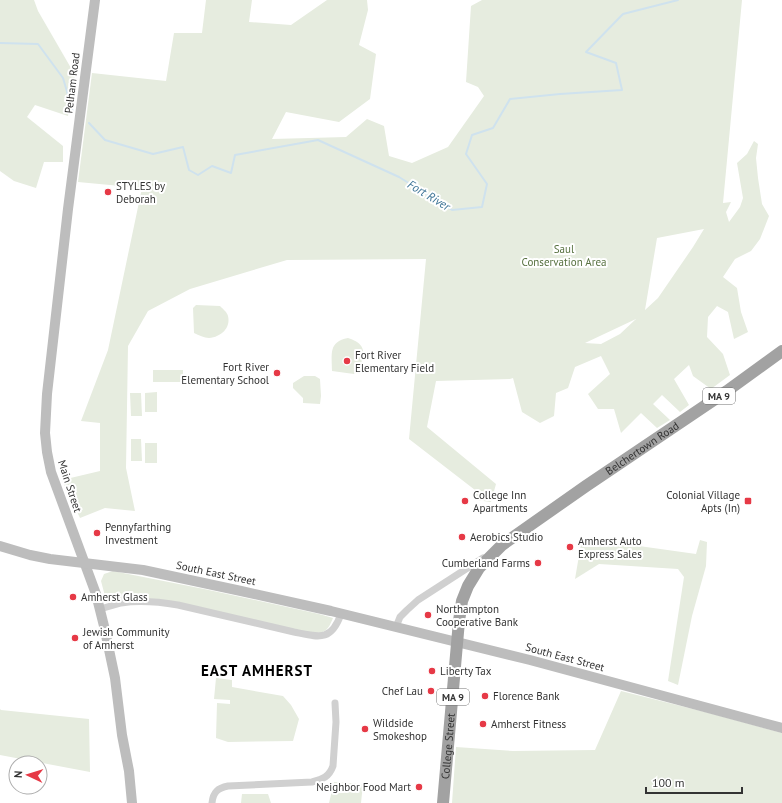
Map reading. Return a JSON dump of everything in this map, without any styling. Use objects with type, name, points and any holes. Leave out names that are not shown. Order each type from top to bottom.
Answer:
[{"type":"highway","name":"Belchertown Road","points":[[458,642],[462,601],[468,586],[479,568],[502,545],[721,396],[782,351]]},
{"type":"highway","name":"College Street","points":[[443,803],[458,642]]},
{"type":"main road","name":"Pelham Road","points":[[73,170],[95,0]]},
{"type":"main road","name":"Main Street","points":[[73,170],[47,394],[45,433],[46,452],[51,472],[96,594],[100,609],[113,668],[122,735],[129,772],[132,803]]},
{"type":"main road","name":"South East Street","points":[[0,546],[30,555],[85,564],[149,571],[341,614],[458,642],[782,728]]},
{"type":"street","name":"Belchertown Road","points":[[396,627],[400,617],[418,600],[502,545]]},
{"type":"street","points":[[100,609],[130,602],[166,603],[312,636],[323,636],[331,633],[338,624],[341,614]]},
{"type":"street","points":[[212,803],[216,792],[220,788],[228,786],[312,782],[327,776],[332,771],[334,766],[336,722],[335,703]]},
{"type":"green space","points":[[0,0],[34,0],[38,11],[75,75],[68,116],[35,105],[27,117],[63,146],[63,162],[44,162],[36,188],[14,181],[0,171]]},
{"type":"green space","name":"Saul Conservation Area","points":[[206,0],[252,0],[249,22],[291,25],[327,0],[367,0],[368,10],[359,45],[376,54],[370,99],[339,122],[286,112],[272,139],[346,137],[367,119],[384,126],[389,156],[412,163],[448,147],[484,96],[478,87],[466,82],[471,6],[482,0],[742,0],[723,203],[731,202],[726,212],[729,222],[740,207],[743,198],[737,163],[747,154],[754,141],[758,144],[756,158],[762,204],[769,216],[760,239],[751,251],[735,259],[723,277],[737,288],[741,312],[748,332],[734,339],[728,312],[717,306],[708,317],[707,337],[723,354],[730,375],[711,389],[693,376],[689,365],[674,379],[689,405],[680,412],[662,395],[653,404],[670,420],[657,428],[641,413],[621,433],[614,409],[598,409],[588,394],[610,374],[601,356],[575,367],[568,388],[556,393],[554,416],[540,423],[522,412],[513,378],[436,381],[427,427],[496,484],[491,502],[475,500],[475,490],[409,439],[426,259],[287,260],[190,289],[148,311],[128,346],[126,468],[135,511],[105,508],[80,518],[62,480],[100,471],[100,423],[81,421],[108,350],[142,188],[78,182],[92,73],[166,81],[174,33],[202,33]],"holes":[[[704,229],[658,298],[645,310],[657,238]],[[636,319],[620,334],[601,344],[585,343]]]},
{"type":"green space","points":[[196,305],[220,306],[226,312],[229,320],[226,328],[221,334],[209,338],[194,333],[193,308]]},
{"type":"green space","name":"Fort River Elementary Field","points":[[348,338],[359,343],[362,348],[363,355],[360,366],[354,374],[332,371],[332,350],[337,342]]},
{"type":"green space","points":[[153,370],[183,370],[183,382],[153,382]]},
{"type":"green space","points":[[304,376],[315,376],[320,379],[320,404],[303,403],[303,398],[293,388],[293,383]]},
{"type":"green space","points":[[157,392],[157,412],[145,412],[145,393]]},
{"type":"green space","points":[[130,393],[141,393],[142,416],[131,416]]},
{"type":"green space","points":[[131,439],[141,439],[142,461],[131,461]]},
{"type":"green space","points":[[145,443],[157,443],[157,463],[145,463]]},
{"type":"green space","points":[[582,538],[696,554],[700,540],[707,542],[706,566],[692,616],[678,685],[668,681],[684,577],[678,569],[599,564],[575,579]]},
{"type":"green space","points":[[113,571],[204,589],[333,618],[326,630],[313,633],[139,600],[106,600],[101,581],[104,574]]},
{"type":"green space","points":[[216,678],[232,680],[232,687],[283,696],[291,705],[299,719],[293,741],[228,742],[216,738],[217,703],[230,704],[230,700],[214,699]]},
{"type":"green space","points":[[621,691],[782,733],[782,803],[452,803],[456,747],[513,751],[595,750]]},
{"type":"green space","points":[[0,709],[89,719],[90,772],[48,764],[48,755],[8,755],[8,757],[0,755]]},
{"type":"green space","points":[[334,782],[363,784],[361,803],[329,803]]},
{"type":"green space","points":[[242,794],[268,794],[271,803],[241,803]]},
{"type":"waterway","name":"Fort River","points":[[89,123],[105,140],[153,154],[183,147],[189,170],[198,175],[212,166],[231,173],[235,155],[318,140],[399,177],[452,210],[482,207],[487,184],[466,154],[472,135],[493,128],[510,99],[622,90],[616,63],[586,52],[623,14],[678,0]]},
{"type":"waterway","name":"Fort River","points":[[0,43],[38,44],[63,78],[73,112]]},
{"type":"place","name":"STYLES by Deborah","points":[[108,192]]},
{"type":"place","name":"Fort River Elementary Field","points":[[347,361]]},
{"type":"place","name":"Fort River Elementary School","points":[[277,373]]},
{"type":"place","name":"College Inn Apartments","points":[[465,501]]},
{"type":"place","name":"Colonial Village Apts (In)","points":[[748,501]]},
{"type":"place","name":"Pennyfarthing Investment","points":[[97,533]]},
{"type":"place","name":"Aerobics Studio","points":[[462,537]]},
{"type":"place","name":"Amherst Auto Express Sales","points":[[570,547]]},
{"type":"place","name":"Cumberland Farms","points":[[538,563]]},
{"type":"place","name":"Amherst Glass","points":[[73,597]]},
{"type":"place","name":"Northampton Cooperative Bank","points":[[428,615]]},
{"type":"place","name":"Jewish Community of Amherst","points":[[75,638]]},
{"type":"place","name":"Liberty Tax","points":[[432,671]]},
{"type":"place","name":"Chef Lau","points":[[431,691]]},
{"type":"place","name":"Florence Bank","points":[[485,696]]},
{"type":"place","name":"Amherst Fitness","points":[[483,724]]},
{"type":"place","name":"Wildside Smokeshop","points":[[365,729]]},
{"type":"place","name":"Neighbor Food Mart","points":[[419,787]]},
{"type":"district","name":"EAST AMHERST","points":[[257,670]]}]
